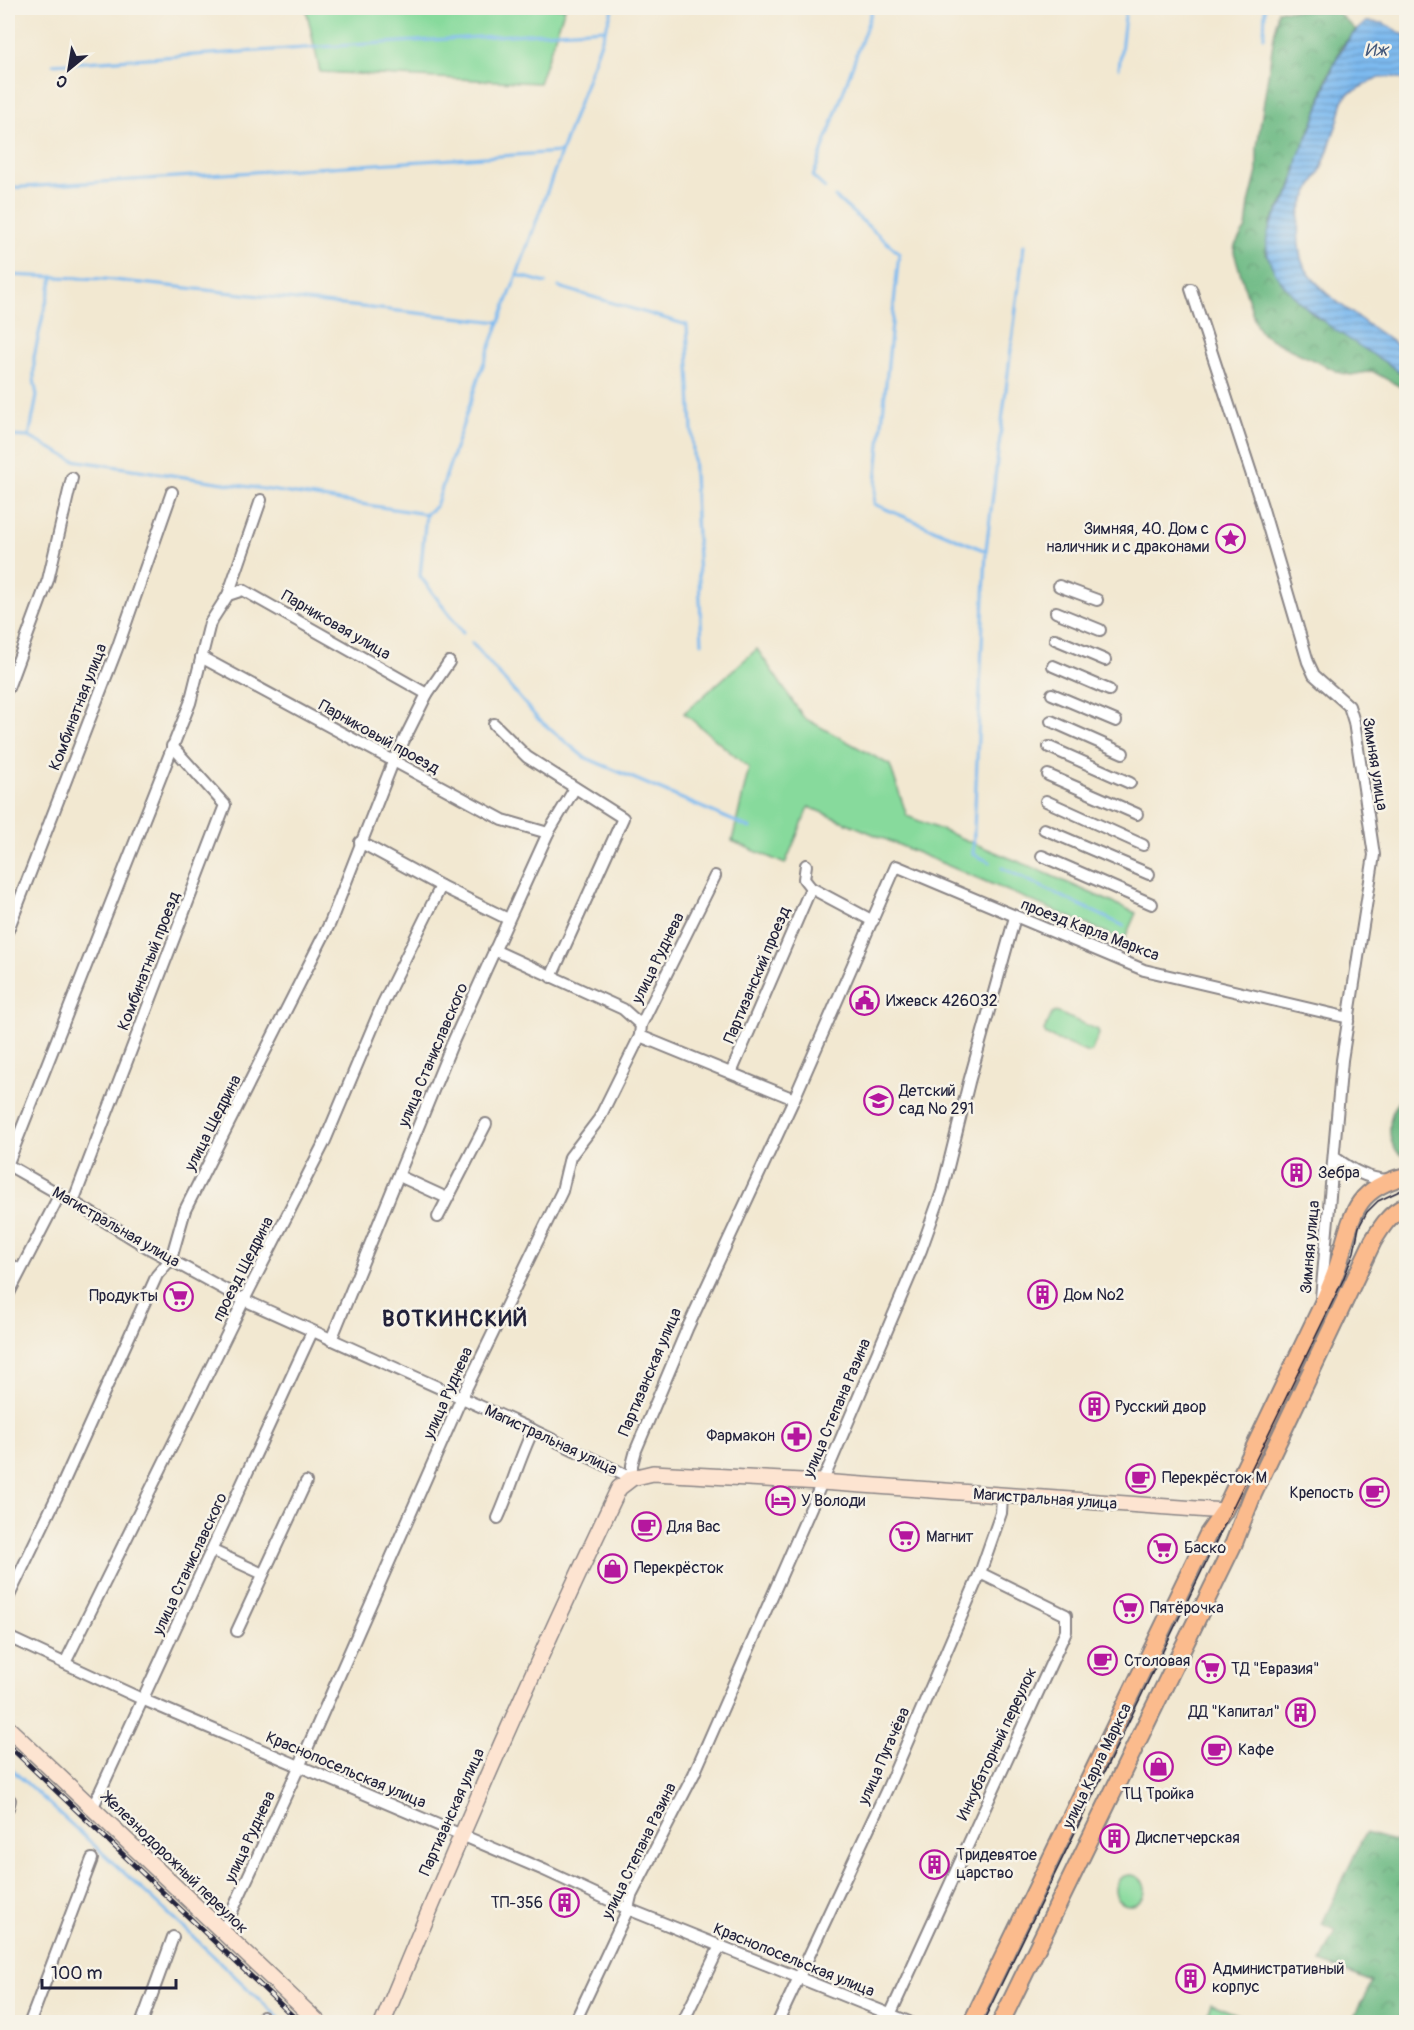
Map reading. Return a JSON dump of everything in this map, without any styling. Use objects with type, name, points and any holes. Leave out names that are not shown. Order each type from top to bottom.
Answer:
[{"type":"main road","points":[[1224,1511],[1334,1278],[1350,1219],[1359,1203],[1372,1190],[1399,1178]]},
{"type":"main road","points":[[1244,1514],[1373,1241],[1381,1227],[1395,1211],[1407,1206]]},
{"type":"main road","name":"Магистральная улица","points":[[1224,1511],[1244,1514]]},
{"type":"main road","name":"улица Карла Маркса","points":[[972,2022],[1208,1534],[1224,1511]]},
{"type":"main road","name":"улица Карла Маркса","points":[[1001,2022],[1234,1543],[1244,1514]]},
{"type":"street","name":"Зимняя улица","points":[[1191,288],[1262,506],[1308,662],[1314,675],[1348,706],[1354,722],[1374,855],[1342,1060],[1319,1312]]},
{"type":"street","points":[[8,688],[48,580],[72,478]]},
{"type":"street","name":"Комбинатная улица","points":[[8,930],[118,646],[172,492]]},
{"type":"street","points":[[8,1164],[190,703],[210,623],[228,595],[261,500]]},
{"type":"street","points":[[1059,586],[1097,600]]},
{"type":"street","name":"Парниковая улица","points":[[228,595],[243,590],[427,694]]},
{"type":"street","points":[[1056,612],[1100,630]]},
{"type":"street","points":[[1055,639],[1105,660]]},
{"type":"street","name":"Парниковый проезд","points":[[201,657],[502,820],[548,833]]},
{"type":"street","name":"улица Щедрина","points":[[8,1598],[59,1492],[157,1275],[171,1259],[186,1210],[330,923],[393,762],[427,694],[449,663]]},
{"type":"street","points":[[1053,666],[1109,690]]},
{"type":"street","points":[[1052,694],[1116,721]]},
{"type":"street","points":[[1052,721],[1123,753]]},
{"type":"street","points":[[494,724],[527,757],[623,818],[551,977]]},
{"type":"street","name":"Комбинатный проезд","points":[[73,1202],[225,805],[172,746]]},
{"type":"street","points":[[1049,747],[1130,783]]},
{"type":"street","points":[[1048,775],[1137,814]]},
{"type":"street","name":"улица Станиславского","points":[[331,1340],[452,1044],[548,833],[575,788]]},
{"type":"street","points":[[1046,801],[1143,845]]},
{"type":"street","points":[[1044,829],[1149,874]]},
{"type":"street","points":[[360,842],[508,919]]},
{"type":"street","points":[[1042,856],[1152,904]]},
{"type":"street","points":[[806,865],[804,879],[811,888],[873,921]]},
{"type":"street","name":"проезд Карла Маркса","points":[[896,866],[1144,969],[1349,1018]]},
{"type":"street","name":"Партизанская улица","points":[[383,2022],[460,1835],[619,1488],[632,1478],[632,1465],[636,1450],[687,1329],[794,1099],[896,866]]},
{"type":"street","name":"улица Руднева","points":[[222,1933],[299,1767],[461,1399],[562,1191],[570,1157],[599,1119],[715,876]]},
{"type":"street","name":"проезд Щедрина","points":[[65,1663],[324,1143],[382,1003],[441,886]]},
{"type":"street","name":"Партизанский проезд","points":[[731,1073],[811,888]]},
{"type":"street","name":"улица Степана Разина","points":[[575,2022],[628,1909],[631,1896],[694,1774],[921,1250],[942,1191],[969,1082],[1015,917]]},
{"type":"street","points":[[494,950],[623,1009],[640,1031],[794,1099]]},
{"type":"street","points":[[438,1217],[486,1124]]},
{"type":"street","points":[[1334,1157],[1361,1174],[1375,1179],[1399,1178]]},
{"type":"street","name":"Магистральная улица","points":[[8,1164],[147,1247],[244,1300],[532,1430],[632,1478],[653,1473],[821,1482],[1002,1497],[1224,1511]]},
{"type":"street","points":[[399,1176],[447,1198]]},
{"type":"street","points":[[8,1294],[60,1194]]},
{"type":"street","points":[[8,1263],[20,1270]]},
{"type":"street","name":"улица Станиславского","points":[[93,1809],[312,1332]]},
{"type":"street","points":[[498,1518],[513,1485],[520,1455],[532,1430]]},
{"type":"street","points":[[237,1631],[306,1482]]},
{"type":"street","name":"улица Пугачёва","points":[[778,2022],[888,1787],[980,1573],[1001,1513],[1002,1497]]},
{"type":"street","points":[[213,1551],[263,1574]]},
{"type":"street","name":"Инкубаторный переулок","points":[[890,2015],[1066,1630],[1066,1615],[980,1573]]},
{"type":"street","name":"Краснопосельская улица","points":[[8,1637],[144,1700],[544,1870],[628,1909],[909,2022]]},
{"type":"street","name":"Железнодорожный переулок","points":[[8,1728],[318,2022]]},
{"type":"street","points":[[30,2022],[92,1859]]},
{"type":"street","points":[[142,2022],[173,1938]]},
{"type":"street","points":[[683,2022],[720,1946]]},
{"type":"green space","points":[[306,8],[565,8],[539,83],[320,72]]},
{"type":"green space","points":[[1278,10],[1337,12],[1356,30],[1342,46],[1327,78],[1315,118],[1299,156],[1290,191],[1270,223],[1266,253],[1279,278],[1314,315],[1406,376],[1406,390],[1372,371],[1351,375],[1341,373],[1283,346],[1262,334],[1256,325],[1234,252],[1235,245],[1246,228],[1257,172],[1257,147]]},
{"type":"green space","points":[[757,649],[804,718],[890,765],[907,816],[1136,913],[1124,940],[809,807],[785,864],[732,841],[749,768],[684,713]]},
{"type":"green space","points":[[1056,1012],[1098,1030],[1099,1034],[1091,1052],[1088,1053],[1046,1035],[1044,1031],[1052,1014]]},
{"type":"green space","points":[[1406,1092],[1406,1158],[1398,1153],[1393,1145],[1390,1126],[1395,1106]]},
{"type":"green space","points":[[1365,1833],[1406,1844],[1406,2014],[1401,2022],[1351,2022],[1372,1982],[1321,1962],[1336,1931],[1322,1924]]},
{"type":"green space","points":[[1130,1875],[1141,1879],[1145,1890],[1141,1901],[1130,1905],[1119,1901],[1115,1890],[1119,1879]]},
{"type":"green space","points":[[1211,2004],[1246,2018],[1244,2022],[1205,2022]]},
{"type":"water","name":"Иж","points":[[1366,22],[1383,23],[1406,36],[1406,81],[1394,77],[1377,79],[1345,97],[1318,176],[1301,208],[1298,226],[1299,246],[1306,270],[1330,296],[1406,351],[1406,376],[1319,318],[1280,280],[1269,259],[1267,238],[1269,231],[1291,190],[1299,154],[1311,129],[1331,71],[1345,45]]},
{"type":"waterway","points":[[546,283],[517,275],[613,8]]},
{"type":"waterway","points":[[825,188],[813,177],[873,8]]},
{"type":"waterway","points":[[1119,68],[1126,8]]},
{"type":"waterway","points":[[1264,37],[1265,8]]},
{"type":"waterway","points":[[53,64],[605,29]]},
{"type":"waterway","points":[[8,188],[561,152]]},
{"type":"waterway","points":[[835,197],[899,253],[874,504],[986,551],[973,854],[990,862]]},
{"type":"waterway","points":[[986,550],[1024,245]]},
{"type":"waterway","points":[[8,275],[104,279],[500,322]]},
{"type":"waterway","points":[[463,633],[420,576],[426,514],[436,506],[480,373],[517,275]]},
{"type":"waterway","points":[[29,437],[37,396],[34,357],[53,277]]},
{"type":"waterway","points":[[559,287],[687,325],[702,643]]},
{"type":"waterway","points":[[8,436],[29,437],[73,460],[426,514]]},
{"type":"waterway","points":[[472,643],[538,719],[584,757],[750,828]]},
{"type":"waterway","points":[[1002,868],[1124,926]]},
{"type":"waterway","points":[[8,1766],[283,2022]]},
{"type":"tram line","points":[[983,2022],[1343,1280],[1354,1252],[1359,1227],[1367,1212],[1378,1201],[1406,1188]]},
{"type":"railway","points":[[8,1745],[299,2022]]},
{"type":"place","name":"Зимняя, 40. Дом с наличник и с драконами","points":[[1230,538]]},
{"type":"place","name":"Ижевск 426032","points":[[865,1001]]},
{"type":"place","name":"Детский сад № 291","points":[[878,1100]]},
{"type":"place","name":"Зебра","points":[[1297,1173]]},
{"type":"place","name":"Дом №2","points":[[1043,1295]]},
{"type":"place","name":"Продукты","points":[[179,1296]]},
{"type":"place","name":"Русский двор","points":[[1094,1407]]},
{"type":"place","name":"Фармакон","points":[[796,1436]]},
{"type":"place","name":"Перекрёсток М","points":[[1141,1478]]},
{"type":"place","name":"Крепость","points":[[1375,1493]]},
{"type":"place","name":"У Володи","points":[[780,1501]]},
{"type":"place","name":"Для Вас","points":[[646,1527]]},
{"type":"place","name":"Магнит","points":[[905,1537]]},
{"type":"place","name":"Баско","points":[[1163,1548]]},
{"type":"place","name":"Перекрёсток","points":[[613,1568]]},
{"type":"place","name":"Пятёрочка","points":[[1129,1608]]},
{"type":"place","name":"Столовая","points":[[1103,1661]]},
{"type":"place","name":"ТД \"Евразия\"","points":[[1210,1669]]},
{"type":"place","name":"ДД \"Капитал\"","points":[[1301,1712]]},
{"type":"place","name":"Кафе","points":[[1217,1750]]},
{"type":"place","name":"ТЦ Тройка","points":[[1158,1766]]},
{"type":"place","name":"Диспетчерская","points":[[1115,1838]]},
{"type":"place","name":"Тридевятое царство","points":[[935,1864]]},
{"type":"place","name":"ТП-356","points":[[564,1903]]},
{"type":"place","name":"Административный корпус","points":[[1191,1978]]},
{"type":"district","name":"ВОТКИНСКИЙ","points":[[455,1319]]}]
